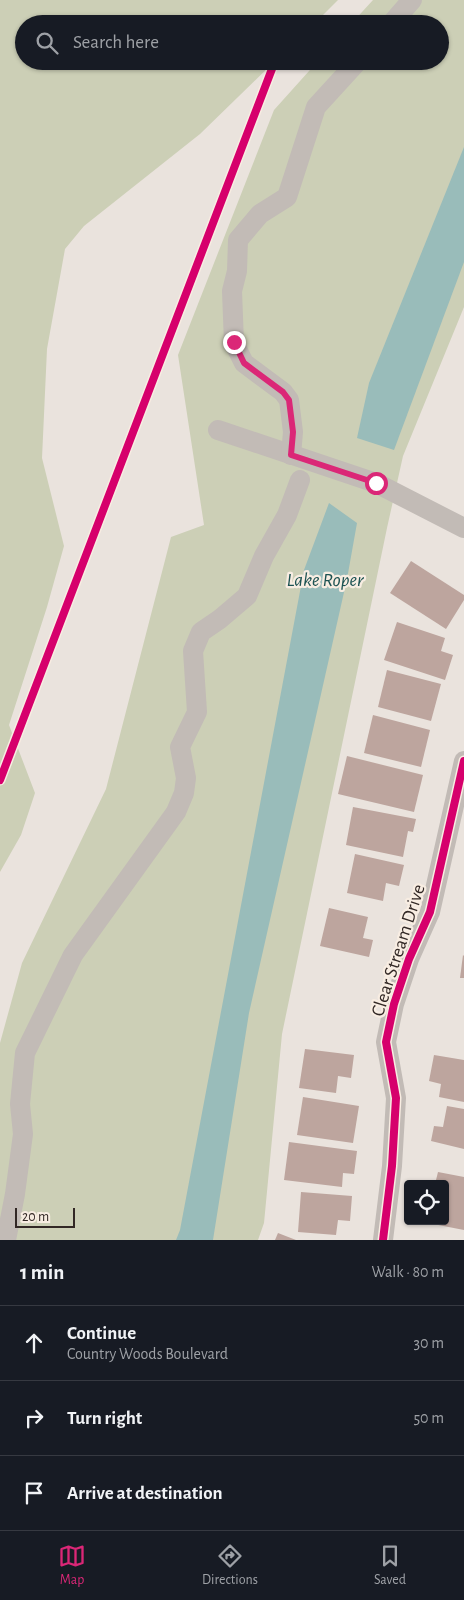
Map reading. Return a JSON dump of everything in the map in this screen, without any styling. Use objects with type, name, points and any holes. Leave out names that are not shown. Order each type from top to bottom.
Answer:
[{"type":"street","points":[[399,15],[412,0]]},
{"type":"street","points":[[291,455],[293,432],[289,400],[283,392],[244,363],[234,342],[232,291],[237,271],[238,240],[260,214],[288,197],[316,107],[350,70]]},
{"type":"street","points":[[218,430],[376,483],[464,528]]},
{"type":"street","points":[[6,1240],[15,1194],[23,1134],[20,1104],[25,1053],[73,955],[176,812],[184,793],[186,778],[180,746],[197,712],[193,651],[201,632],[247,596],[264,556],[287,514],[300,480]]},
{"type":"street","name":"Clear Stream Drive","points":[[383,1240],[392,1166],[396,1098],[386,1042],[394,1004],[430,912],[464,762]]},
{"type":"green space","points":[[0,0],[338,0],[323,15],[15,15],[15,70],[266,70],[200,134],[84,226],[65,249],[47,349],[42,458],[64,546],[47,607],[9,725],[35,793],[21,835],[0,872]]},
{"type":"green space","points":[[373,0],[464,0],[464,307],[403,456],[387,528],[282,1034],[264,1223],[258,1240],[0,1240],[0,1043],[22,963],[106,789],[171,537],[204,525],[178,355],[274,110],[310,70],[449,70],[449,15],[359,15]]},
{"type":"water","points":[[464,147],[464,262],[394,450],[357,438],[369,383]]},
{"type":"water","name":"Lake Roper","points":[[329,503],[357,523],[347,579],[249,1013],[213,1240],[176,1240],[180,1230],[304,570]]},
{"type":"building","points":[[411,561],[464,595],[464,600],[446,629],[390,593]]},
{"type":"building","points":[[397,622],[445,638],[441,651],[453,655],[445,680],[384,660]]},
{"type":"building","points":[[387,670],[441,684],[431,721],[378,707]]},
{"type":"building","points":[[373,715],[430,730],[421,767],[364,753]]},
{"type":"building","points":[[347,756],[423,775],[414,812],[338,794]]},
{"type":"building","points":[[353,807],[416,819],[413,832],[408,831],[403,857],[346,845]]},
{"type":"building","points":[[355,854],[404,865],[399,886],[386,883],[383,901],[347,893]]},
{"type":"building","points":[[329,908],[368,917],[363,938],[373,940],[369,957],[320,946]]},
{"type":"building","points":[[463,955],[464,978],[460,978]]},
{"type":"building","points":[[305,1049],[354,1055],[351,1078],[338,1076],[336,1093],[299,1088]]},
{"type":"building","points":[[434,1055],[464,1060],[464,1102],[439,1097],[441,1084],[429,1081]]},
{"type":"building","points":[[303,1097],[359,1106],[353,1143],[297,1135]]},
{"type":"building","points":[[447,1106],[464,1109],[464,1149],[431,1141],[434,1126],[443,1127]]},
{"type":"building","points":[[289,1142],[357,1151],[354,1174],[343,1173],[342,1187],[284,1180]]},
{"type":"building","points":[[438,1172],[464,1177],[464,1230],[438,1225],[449,1225],[449,1180],[436,1180]]},
{"type":"building","points":[[301,1192],[352,1196],[350,1221],[338,1220],[336,1235],[298,1232]]},
{"type":"building","points":[[278,1233],[296,1240],[275,1240]]},
{"type":"cycle path","points":[[0,780],[272,70]]},
{"type":"cycle path","points":[[383,1240],[392,1166],[396,1098],[386,1042],[394,1004],[409,959],[430,912],[464,761]]},
{"type":"route","points":[[234,342],[244,363],[283,392],[289,400],[293,432],[291,455],[376,483]]}]
